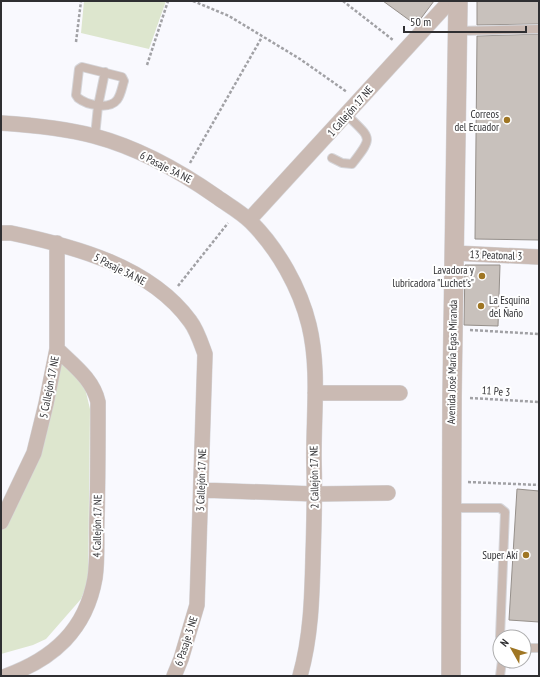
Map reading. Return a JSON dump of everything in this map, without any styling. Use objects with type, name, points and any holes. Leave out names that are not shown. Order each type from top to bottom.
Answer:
[{"type":"street","name":"1 Callejón 17 NE","points":[[244,216],[347,115],[450,1]]},
{"type":"street","name":"Avenida José María Egas Miranda","points":[[451,676],[452,329],[458,1]]},
{"type":"street","name":"6 Pasaje 3A NE","points":[[1,123],[57,129],[95,136],[139,153],[184,174],[244,216],[268,243],[292,280]]},
{"type":"street","name":"5 Pasaje 3A NE","points":[[1,233],[58,243],[84,251],[116,265],[150,284],[168,297],[191,322],[205,354]]},
{"type":"street","name":"5 Callejón 17 NE","points":[[1,522],[36,448],[56,349],[58,243]]},
{"type":"street","name":"13 Peatonal 3","points":[[454,253],[539,257]]},
{"type":"street","name":"2 Callejón 17 NE","points":[[292,280],[309,325],[312,342],[315,393],[315,494],[309,639],[300,676]]},
{"type":"street","name":"4 Callejón 17 NE","points":[[6,676],[23,670],[51,654],[63,644],[75,628],[86,609],[95,579],[98,402],[95,391],[88,379],[56,349]]},
{"type":"street","name":"3 Callejón 17 NE","points":[[197,605],[205,354]]},
{"type":"street","points":[[315,393],[400,393]]},
{"type":"street","points":[[201,490],[315,494],[388,493]]},
{"type":"street","name":"6 Pasaje 3 NE","points":[[174,676],[181,660],[197,605]]},
{"type":"lane","points":[[458,31],[539,29]]},
{"type":"lane","points":[[82,67],[119,75],[124,81],[118,99],[110,105],[98,106],[80,100],[77,97],[79,69],[82,67]]},
{"type":"lane","points":[[95,136],[98,106],[105,72]]},
{"type":"lane","points":[[332,158],[342,163],[352,164],[366,146],[368,140],[367,135],[347,115]]},
{"type":"lane","points":[[451,508],[500,508],[505,512],[500,629]]},
{"type":"path","points":[[76,42],[81,1]]},
{"type":"path","points":[[147,65],[168,1]]},
{"type":"path","points":[[193,1],[229,16],[300,59],[359,100]]},
{"type":"path","points":[[343,1],[406,49]]},
{"type":"path","points":[[184,174],[262,37]]},
{"type":"path","points":[[168,297],[244,216]]},
{"type":"path","points":[[452,329],[539,334]]},
{"type":"path","name":"11 Pe 3","points":[[452,397],[539,402]]},
{"type":"path","points":[[451,482],[539,485]]},
{"type":"green space","points":[[84,1],[166,1],[149,49],[81,33]]},
{"type":"green space","points":[[56,359],[83,380],[90,409],[88,582],[81,599],[46,639],[33,645],[1,654],[1,528],[34,450]]},
{"type":"building","points":[[383,1],[434,1],[416,25]]},
{"type":"building","points":[[477,1],[539,1],[539,24],[477,25]]},
{"type":"building","name":"Correos del Ecuador","points":[[539,34],[539,240],[475,239],[477,36]]},
{"type":"building","name":"La Esquina del Ñaño","points":[[465,265],[500,265],[498,326],[464,325]]},
{"type":"building","name":"Super Akí","points":[[517,489],[539,491],[539,622],[509,620]]},
{"type":"place","name":"Correos del Ecuador","points":[[507,120]]},
{"type":"place","name":"Lavadora y lubricadora \"Luchet's\"","points":[[482,276]]},
{"type":"place","name":"La Esquina del Ñaño","points":[[481,306]]},
{"type":"place","name":"Super Akí","points":[[526,555]]}]
